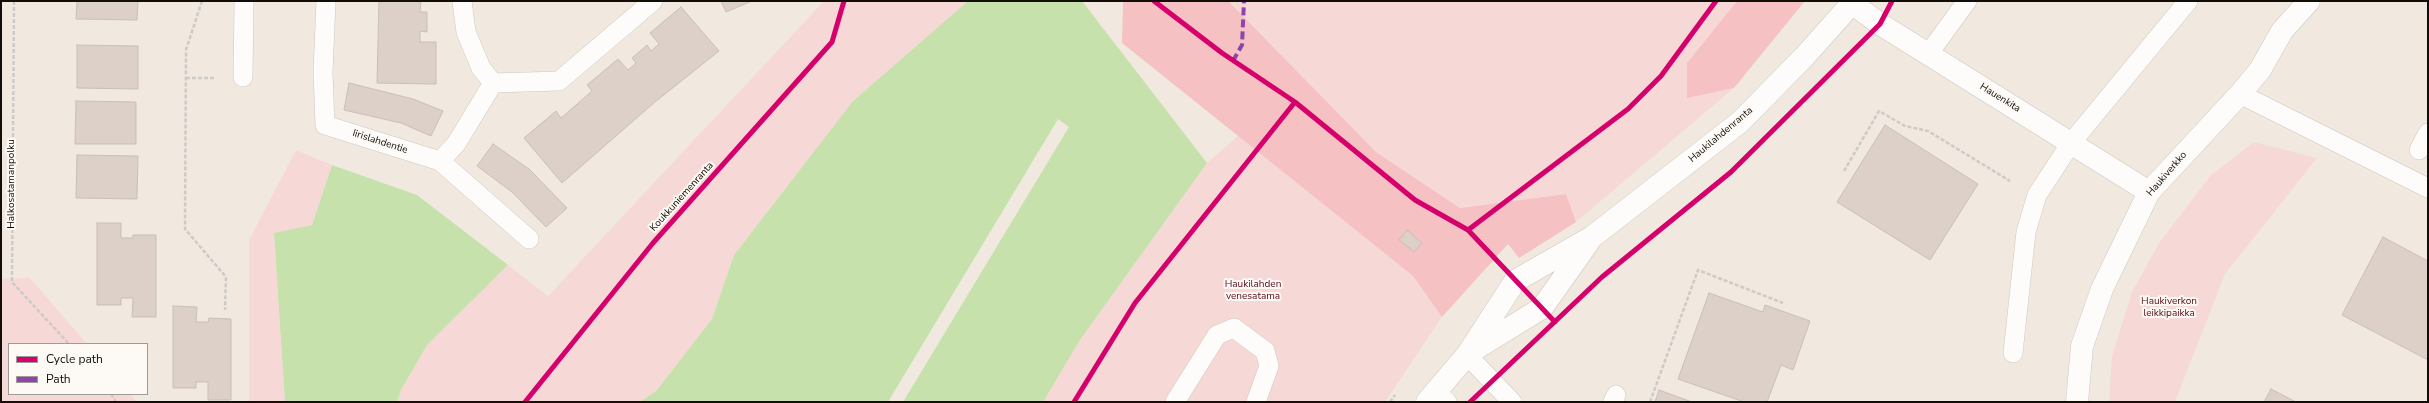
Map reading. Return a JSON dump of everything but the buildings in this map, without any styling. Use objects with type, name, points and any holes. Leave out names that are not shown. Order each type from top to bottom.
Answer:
[{"type":"street","name":"Haukiverkko","points":[[2077,402],[2082,346],[2102,289],[2149,192],[2240,94],[2260,70],[2282,30],[2309,1]]},
{"type":"street","name":"Hauenkita","points":[[1853,2],[1880,24],[1929,53],[2149,192]]},
{"type":"street","name":"Haukilahdenranta","points":[[1436,398],[1467,355],[1515,281],[1592,237],[1740,122],[1804,57],[1853,2]]},
{"type":"street","name":"Haukilahdenranta","points":[[1467,355],[1542,308],[1592,237]]},
{"type":"lane","points":[[243,77],[244,1]]},
{"type":"lane","name":"Iirislahdentie","points":[[326,1],[323,72],[325,125],[440,161],[529,239]]},
{"type":"lane","points":[[462,1],[466,32],[481,68],[493,83]]},
{"type":"lane","points":[[493,83],[559,81],[653,1]]},
{"type":"lane","points":[[1929,53],[1967,1]]},
{"type":"lane","points":[[2013,353],[2026,232],[2037,195],[2071,143],[2188,1]]},
{"type":"lane","points":[[440,161],[456,144],[493,83]]},
{"type":"lane","points":[[2240,94],[2428,188]]},
{"type":"lane","points":[[2419,150],[2428,133]]},
{"type":"lane","points":[[1175,402],[1217,335],[1234,328],[1265,351],[1269,366],[1256,402]]},
{"type":"lane","points":[[1467,355],[1512,402]]},
{"type":"path","points":[[202,1],[186,50],[185,229],[226,277],[226,310]]},
{"type":"path","points":[[1844,171],[1879,112],[1905,126],[1928,131],[1994,173],[2037,195]]},
{"type":"path","points":[[1650,402],[1698,270],[1783,303]]},
{"type":"green space","points":[[824,1],[968,1],[853,101],[734,255],[712,319],[657,390],[640,402],[397,402],[401,390],[427,345],[508,265],[548,296]]},
{"type":"green space","points":[[1227,1],[1737,1],[1687,63],[1687,97],[1734,88],[1576,222],[1566,194],[1460,208],[1376,152]]},
{"type":"green space","name":"Haukilahden venesatama","points":[[1238,136],[1413,276],[1442,317],[1385,402],[1043,402],[1080,340],[1207,163]]},
{"type":"green space","name":"Haukiverkon leikkipaikka","points":[[2254,142],[2317,158],[2225,274],[2175,402],[2109,402],[2112,356],[2132,292],[2159,243],[2211,175]]},
{"type":"green space","points":[[296,150],[332,165],[312,225],[274,234],[285,402],[249,402],[249,240]]},
{"type":"green space","points":[[30,278],[86,343],[8,343],[8,395],[131,395],[137,402],[1,402],[1,279]]},
{"type":"shaded area","points":[[968,1],[1082,1],[1207,163],[1080,340],[1043,402],[640,402],[657,390],[712,319],[734,255],[853,101]]},
{"type":"shaded area","points":[[1123,1],[1232,1],[1230,3],[1376,152],[1460,208],[1566,194],[1576,222],[1519,258],[1508,244],[1442,317],[1413,276],[1122,43]]},
{"type":"shaded area","points":[[1737,1],[1805,1],[1734,88],[1687,98],[1687,63]]},
{"type":"shaded area","points":[[332,165],[417,195],[508,265],[427,345],[401,390],[397,402],[285,402],[274,233],[312,225]]},
{"type":"pier","points":[[1058,119],[1069,127],[903,402],[888,402]]},
{"type":"marked path","points":[[1233,61],[1242,45],[1244,1]]},
{"type":"cycle path","name":"Koukkuniemenranta","points":[[525,402],[653,243],[832,42],[844,1]]},
{"type":"cycle path","points":[[1154,1],[1222,53],[1295,102],[1415,200],[1468,230],[1555,322]]},
{"type":"cycle path","points":[[1468,230],[1628,109],[1661,76],[1716,1]]},
{"type":"cycle path","points":[[1470,402],[1602,277],[1731,172],[1880,24],[1892,1]]},
{"type":"cycle path","points":[[1074,402],[1135,303],[1295,102]]}]
